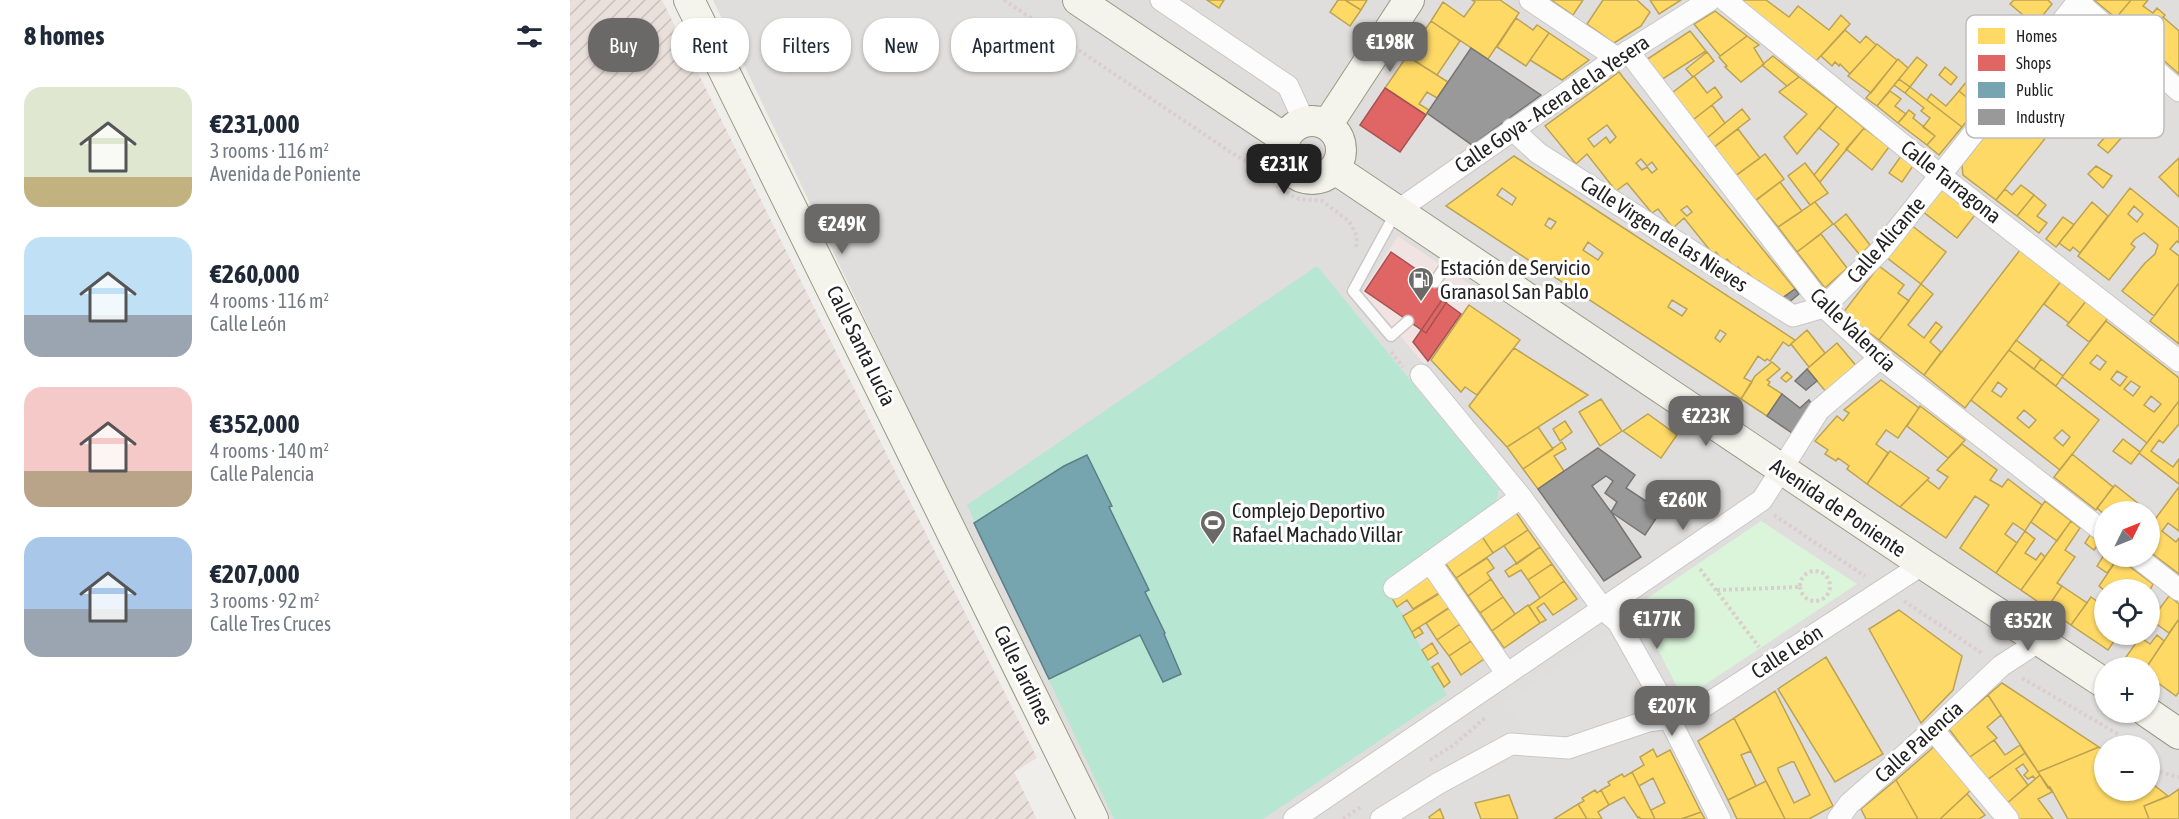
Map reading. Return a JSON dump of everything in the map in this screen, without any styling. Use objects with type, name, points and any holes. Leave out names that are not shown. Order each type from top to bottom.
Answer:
[{"type":"main road","name":"Calle Santa Lucía","points":[[689,0],[952,531]]},
{"type":"main road","points":[[1078,0],[1306,129],[1336,133],[1341,151],[1335,169],[1318,179],[1308,180],[1291,171],[1282,154],[1306,129],[1333,117],[1409,0]]},
{"type":"main road","name":"Avenida de Poniente","points":[[1335,169],[2094,677]]},
{"type":"main road","name":"Calle Jardines","points":[[952,531],[1093,819]]},
{"type":"main road","points":[[2160,721],[2179,735]]},
{"type":"street","points":[[1161,0],[1288,86],[1306,129]]},
{"type":"street","name":"Calle Valencia","points":[[1530,0],[1622,55],[1824,308],[1880,358],[2094,524]]},
{"type":"street","name":"Calle Goya - Acera de la Yesera","points":[[1396,211],[1622,55],[1710,0]]},
{"type":"street","name":"Calle Tarragona","points":[[1725,0],[1941,176],[2179,360]]},
{"type":"street","points":[[2077,0],[2094,15]]},
{"type":"street","name":"Calle Alicante","points":[[2065,15],[2077,0]]},
{"type":"street","points":[[2164,78],[2179,91]]},
{"type":"street","name":"Calle Virgen de las Nieves","points":[[1512,129],[1538,153],[1793,316],[1824,308]]},
{"type":"street","name":"Calle Alicante","points":[[1824,308],[1881,250],[1970,138]]},
{"type":"street","points":[[1294,819],[1762,500],[1818,410],[1880,358]]},
{"type":"street","points":[[1414,373],[1521,497],[1603,609],[1618,622],[1666,707],[1669,718],[1720,819]]},
{"type":"street","points":[[1394,588],[1521,497]]},
{"type":"street","points":[[1430,562],[1507,674]]},
{"type":"street","name":"Calle León","points":[[1381,819],[1439,783],[1511,744],[1569,748],[1648,721],[1669,718],[1706,705],[1923,564]]},
{"type":"street","points":[[2150,567],[2179,590]]},
{"type":"street","name":"Calle Palencia","points":[[1843,817],[1849,804],[2001,666],[2028,632]]},
{"type":"street","points":[[1933,730],[2008,819]]},
{"type":"lane","points":[[1396,211],[1353,291],[1391,336],[1408,321]]},
{"type":"lane","points":[[1435,282],[1455,251]]},
{"type":"path","points":[[1004,0],[1266,174],[1281,189],[1299,199],[1322,201],[1349,221],[1357,236],[1356,248]]},
{"type":"path","points":[[1384,343],[1414,373]]},
{"type":"path","points":[[1756,504],[2001,666],[2119,735]]},
{"type":"path","points":[[1687,551],[1770,663]]},
{"type":"path","points":[[1814,571],[1821,571],[1830,581],[1828,594],[1817,601],[1804,596],[1801,587],[1802,578],[1814,571]]},
{"type":"path","points":[[1716,590],[1801,587]]},
{"type":"path","points":[[1427,763],[1455,744],[1488,715]]},
{"type":"path","points":[[2160,771],[2179,777]]},
{"type":"path","points":[[1343,819],[1371,800]]},
{"type":"shaded area","points":[[570,0],[662,0],[671,18],[671,72],[698,72],[1037,758],[1014,772],[1037,819],[570,819]]},
{"type":"shaded area","points":[[713,0],[2179,0],[2179,819],[1104,819],[747,72],[749,18],[722,18]]},
{"type":"shaded area","name":"Estación de Servicio Granasol San Pablo","points":[[1398,236],[1478,290],[1425,365],[1362,292]]},
{"type":"shaded area","points":[[1610,631],[1652,710],[1574,737],[1529,735],[1507,702]]},
{"type":"green space","name":"Complejo Deportivo Rafael Machado Villar","points":[[1317,266],[1499,489],[1494,507],[1386,584],[1447,695],[1263,819],[1114,819],[967,505]]},
{"type":"green space","points":[[1761,521],[1857,584],[1683,699],[1636,606]]},
{"type":"building: Homes","points":[[1207,0],[1224,0],[1219,8]]},
{"type":"building: Homes","points":[[1338,0],[1345,0],[1361,10],[1350,26],[1330,12]]},
{"type":"building: Homes","points":[[1345,0],[1367,0],[1361,10]]},
{"type":"building: Homes","points":[[1472,0],[1500,0],[1519,13],[1488,59],[1431,21],[1443,2],[1464,17],[1475,2]]},
{"type":"building: Homes","points":[[1551,0],[1583,0],[1573,15]]},
{"type":"building: Homes","points":[[1603,0],[1637,0],[1650,12],[1641,26],[1614,43],[1587,24]]},
{"type":"building: Homes","points":[[1650,0],[1681,0],[1659,14]]},
{"type":"building: Homes","points":[[1739,0],[1766,0],[1789,17],[1798,6],[1829,30],[1841,15],[1850,24],[1816,61]]},
{"type":"building: Homes","points":[[2014,0],[2048,0],[2052,4],[2043,15],[2023,15],[2010,4]]},
{"type":"building: Homes","points":[[2094,0],[2131,0],[2118,15],[2112,15]]},
{"type":"building: Homes","points":[[2131,0],[2148,0],[2143,6],[2153,13],[2157,8],[2165,15],[2164,16],[2118,15]]},
{"type":"building: Homes","points":[[1715,11],[1747,36],[1720,56],[1694,24]]},
{"type":"building: Homes","points":[[1516,18],[1533,30],[1537,25],[1549,33],[1526,66],[1497,47]]},
{"type":"building: Homes","points":[[2164,18],[2179,31],[2179,74],[2164,61]]},
{"type":"building: Homes","points":[[1431,21],[1460,41],[1437,75],[1407,56]]},
{"type":"building: Homes","points":[[1845,30],[1860,43],[1866,36],[1876,45],[1850,74],[1840,64],[1839,66],[1835,62],[1832,66],[1821,56]]},
{"type":"building: Homes","points":[[1690,31],[1706,51],[1661,80],[1646,60]]},
{"type":"building: Homes","points":[[1549,33],[1589,60],[1562,80],[1530,60]]},
{"type":"building: Homes","points":[[1747,36],[1759,45],[1754,48],[1764,64],[1741,82],[1725,67],[1727,66],[1719,57]]},
{"type":"building: Homes","points":[[1877,44],[1897,60],[1871,93],[1848,76]]},
{"type":"building: Homes","points":[[1707,52],[1714,61],[1693,77],[1686,69]]},
{"type":"building: Homes","points":[[1407,56],[1448,82],[1437,98],[1427,92],[1419,104],[1429,110],[1426,115],[1385,88]]},
{"type":"building: Homes","points":[[1773,56],[1799,77],[1787,86],[1762,65]]},
{"type":"building: Homes","points":[[1917,57],[1927,65],[1910,87],[1899,79]]},
{"type":"building: Homes","points":[[1898,59],[1908,68],[1877,106],[1866,98]]},
{"type":"building: Homes","points":[[1945,67],[1957,77],[1951,85],[1939,75]]},
{"type":"building: Homes","points":[[1619,72],[1795,289],[1781,299],[1767,290],[1759,281],[1757,283],[1748,273],[1746,275],[1738,267],[1736,269],[1727,259],[1724,262],[1716,252],[1713,254],[1684,218],[1673,228],[1658,209],[1652,213],[1627,183],[1616,191],[1587,154],[1576,164],[1545,126]],"holes":[[[1607,125],[1616,137],[1610,143],[1606,137],[1594,147],[1588,139]],[[1641,159],[1647,166],[1652,162],[1657,169],[1652,173],[1647,167],[1642,170],[1636,163]],[[1687,206],[1692,212],[1687,216],[1681,210]]]},
{"type":"building: Homes","points":[[1694,76],[1707,93],[1715,87],[1722,97],[1693,120],[1672,93]]},
{"type":"building: Homes","points":[[1799,77],[1837,106],[1797,154],[1784,137],[1807,114],[1779,92]]},
{"type":"building: Homes","points":[[1899,79],[1910,87],[1905,93],[1894,85]]},
{"type":"building: Homes","points":[[1966,82],[1966,97],[1959,91]]},
{"type":"building: Homes","points":[[1910,87],[1962,127],[1939,155],[1927,145],[1935,136],[1923,127],[1930,118],[1921,111],[1924,108],[1905,93]]},
{"type":"building: Homes","points":[[1890,91],[1901,99],[1895,106],[1906,114],[1898,123],[1877,106]]},
{"type":"building: Homes","points":[[1959,91],[1966,97],[1966,122],[1962,127],[1927,100],[1931,94],[1946,106]]},
{"type":"building: Homes","points":[[1712,105],[1725,123],[1707,138],[1693,120]]},
{"type":"building: Homes","points":[[1837,106],[1864,128],[1820,182],[1814,175],[1839,144],[1819,128]]},
{"type":"building: Homes","points":[[1742,109],[1750,119],[1714,147],[1707,138]]},
{"type":"building: Homes","points":[[1909,110],[1915,115],[1913,118],[1935,136],[1927,145],[1898,123]]},
{"type":"building: Homes","points":[[1864,128],[1889,147],[1872,170],[1846,149]]},
{"type":"building: Homes","points":[[1738,129],[1760,158],[1734,177],[1712,149]]},
{"type":"building: Homes","points":[[1983,138],[2045,138],[1996,200],[1963,175],[1962,165]]},
{"type":"building: Homes","points":[[2104,138],[2121,138],[2108,153],[2098,145]]},
{"type":"building: Homes","points":[[1765,154],[1784,179],[1754,202],[1734,177]]},
{"type":"building: Homes","points":[[1514,156],[1795,340],[1789,346],[1783,342],[1770,361],[1767,359],[1765,361],[1758,356],[1744,378],[1752,382],[1741,399],[1446,206]],"holes":[[[1502,188],[1516,198],[1512,205],[1497,195]],[[1549,218],[1556,222],[1551,229],[1545,225]],[[1588,242],[1603,253],[1598,260],[1583,250]],[[1672,300],[1687,309],[1682,316],[1668,307]],[[1720,330],[1726,334],[1720,342],[1715,338]]]},
{"type":"building: Homes","points":[[1901,156],[1913,166],[1902,182],[1889,173]]},
{"type":"building: Homes","points":[[2179,158],[2179,197],[2159,177]]},
{"type":"building: Homes","points":[[1805,163],[1828,193],[1810,205],[1788,176]]},
{"type":"building: Homes","points":[[2096,166],[2112,176],[2103,188],[2088,174]]},
{"type":"building: Homes","points":[[1780,182],[1802,211],[1778,227],[1756,200]]},
{"type":"building: Homes","points":[[2021,185],[2034,195],[2017,216],[1996,200],[2005,189],[2012,195]]},
{"type":"building: Homes","points":[[1940,188],[1975,215],[1957,238],[1922,211]]},
{"type":"building: Homes","points":[[2130,188],[2179,228],[2179,243],[2177,241],[2170,249],[2179,256],[2179,283],[2154,316],[2122,291],[2155,254],[2158,245],[2144,233],[2131,244],[2135,247],[2109,280],[2078,256]],"holes":[[[2134,206],[2143,214],[2137,222],[2128,214]]]},
{"type":"building: Homes","points":[[2034,195],[2046,205],[2037,216],[2047,223],[2039,233],[2017,216]]},
{"type":"building: Homes","points":[[1815,202],[1833,224],[1797,252],[1778,227]]},
{"type":"building: Homes","points":[[2092,202],[2108,216],[2080,253],[2073,247],[2070,251],[2059,243]]},
{"type":"building: Homes","points":[[1846,214],[1870,245],[1860,255],[1834,224]]},
{"type":"building: Homes","points":[[2063,217],[2074,225],[2056,247],[2046,239]]},
{"type":"building: Homes","points":[[1911,225],[1946,252],[1921,284],[1886,257]]},
{"type":"building: Homes","points":[[1821,234],[1847,268],[1825,288],[1797,252]]},
{"type":"building: Homes","points":[[2020,250],[2061,281],[1965,408],[1924,375]]},
{"type":"building: Homes","points":[[1879,266],[1904,285],[1898,293],[1909,301],[1879,340],[1843,313]]},
{"type":"building: Homes","points":[[2061,281],[2086,301],[2069,323],[2044,304]]},
{"type":"building: Homes","points":[[2179,283],[2179,344],[2150,321]]},
{"type":"building: Homes","points":[[1921,284],[1933,294],[1908,325],[1924,338],[1936,322],[1942,327],[1930,342],[1941,352],[1924,375],[1879,340]]},
{"type":"building: Homes","points":[[2086,301],[2108,318],[2089,342],[2067,325]]},
{"type":"building: Homes","points":[[1469,305],[1520,340],[1477,395],[1465,387],[1461,392],[1431,360]]},
{"type":"building: Homes","points":[[2106,321],[2179,378],[2179,401],[2147,443],[2062,377]],"holes":[[[2097,355],[2106,362],[2100,370],[2090,363]],[[2117,371],[2127,377],[2120,386],[2111,379]],[[2131,381],[2140,387],[2133,396],[2124,389]],[[2151,396],[2161,404],[2154,412],[2144,405]]]},
{"type":"building: Homes","points":[[1807,330],[1825,353],[1809,367],[1791,344]]},
{"type":"building: Homes","points":[[2016,340],[2041,359],[2034,369],[2009,350]]},
{"type":"building: Homes","points":[[1837,343],[1858,368],[1827,393],[1807,369]]},
{"type":"building: Homes","points":[[1514,348],[1588,395],[1507,447],[1469,406]]},
{"type":"building: Homes","points":[[2009,350],[2099,420],[2060,470],[1971,400]],"holes":[[[1998,382],[2007,389],[2001,397],[1992,391]],[[2024,410],[2036,420],[2029,428],[2017,418]],[[2062,430],[2070,437],[2063,446],[2054,438]]]},
{"type":"building: Homes","points":[[2041,359],[2063,376],[2056,386],[2034,369]]},
{"type":"building: Homes","points":[[1772,362],[1780,369],[1767,380],[1770,382],[1768,385],[1782,394],[1767,416],[1741,399],[1755,376]]},
{"type":"building: Homes","points":[[1787,372],[1792,377],[1786,382],[1781,378]]},
{"type":"building: Homes","points":[[1881,380],[1919,408],[1898,438],[1886,430],[1876,444],[1888,453],[1867,484],[1847,469],[1849,466],[1838,458],[1836,461],[1825,454],[1828,450],[1815,441],[1837,416],[1843,421],[1849,413],[1844,410]]},
{"type":"building: Homes","points":[[1601,399],[1622,431],[1600,446],[1579,412]]},
{"type":"building: Homes","points":[[2179,401],[2179,424],[2163,443],[2159,440],[2151,451],[2173,467],[2179,459],[2179,484],[2139,453]]},
{"type":"building: Homes","points":[[1920,406],[1965,440],[1948,458],[1907,426]]},
{"type":"building: Homes","points":[[1648,414],[1677,435],[1661,458],[1623,431]]},
{"type":"building: Homes","points":[[1565,421],[1572,432],[1560,441],[1553,429]]},
{"type":"building: Homes","points":[[1538,427],[1553,449],[1523,469],[1507,447]]},
{"type":"building: Homes","points":[[2123,439],[2140,452],[2131,464],[2113,451]]},
{"type":"building: Homes","points":[[1562,442],[1566,449],[1554,456],[1564,471],[1538,489],[1523,469]]},
{"type":"building: Homes","points":[[1962,444],[1997,470],[1990,480],[2002,487],[2008,479],[2042,505],[2025,531],[2013,523],[2005,534],[2017,543],[1996,573],[1960,548],[1989,505],[1975,496],[1946,538],[1900,507],[1927,480],[1939,489],[1948,477],[1937,470]]},
{"type":"building: Homes","points":[[1890,451],[1929,478],[1900,507],[1867,484]]},
{"type":"building: Homes","points":[[2072,454],[2113,487],[2103,501],[2094,501],[2094,508],[2054,477]]},
{"type":"building: Homes","points":[[2115,485],[2135,501],[2102,501]]},
{"type":"building: Homes","points":[[2179,487],[2179,531],[2168,523],[2162,531],[2176,542],[2179,538],[2179,574],[2160,560],[2160,513]]},
{"type":"building: Homes","points":[[2045,501],[2071,521],[2057,541],[2031,522]]},
{"type":"building: Homes","points":[[1515,511],[1528,530],[1493,553],[1481,535]]},
{"type":"building: Homes","points":[[2071,521],[2080,528],[2065,550],[2075,557],[2057,583],[2062,586],[2047,608],[2021,590]]},
{"type":"building: Homes","points":[[1528,530],[1540,547],[1517,564],[1504,546]]},
{"type":"building: Homes","points":[[2025,531],[2035,539],[2025,553],[2036,560],[2041,553],[2045,557],[2021,590],[1996,573]]},
{"type":"building: Homes","points":[[1481,535],[1493,553],[1456,578],[1443,560]]},
{"type":"building: Homes","points":[[2090,535],[2094,538],[2094,550],[2085,543]]},
{"type":"building: Homes","points":[[1540,547],[1552,564],[1528,580],[1521,570],[1509,577],[1505,571]]},
{"type":"building: Homes","points":[[1487,558],[1494,568],[1487,573],[1491,579],[1468,596],[1456,578]]},
{"type":"building: Homes","points":[[1552,564],[1564,581],[1540,598],[1528,580]]},
{"type":"building: Homes","points":[[2098,567],[2111,567],[2107,573]]},
{"type":"building: Homes","points":[[2112,567],[2130,567],[2146,579],[2104,579]]},
{"type":"building: Homes","points":[[1427,576],[1439,593],[1413,609],[1407,600],[1397,607],[1392,598]]},
{"type":"building: Homes","points":[[1491,579],[1503,597],[1480,613],[1468,596]]},
{"type":"building: Homes","points":[[1564,581],[1577,599],[1553,615],[1544,603],[1537,608],[1546,620],[1540,623],[1529,606]]},
{"type":"building: Homes","points":[[2062,586],[2087,603],[2071,625],[2047,608]]},
{"type":"building: Homes","points":[[1445,590],[1454,604],[1412,632],[1403,616]]},
{"type":"building: Homes","points":[[2169,596],[2179,604],[2179,619],[2169,633],[2160,626],[2160,608]]},
{"type":"building: Homes","points":[[1503,597],[1515,614],[1492,631],[1480,613]]},
{"type":"building: Homes","points":[[2091,597],[2094,599],[2094,641],[2071,625]]},
{"type":"building: Homes","points":[[1528,605],[1540,623],[1504,648],[1492,631]]},
{"type":"building: Homes","points":[[1449,608],[1460,624],[1437,640],[1426,623]]},
{"type":"building: Homes","points":[[1899,610],[1962,656],[1953,690],[1921,723],[1869,629]]},
{"type":"building: Homes","points":[[2179,619],[2179,692],[2176,696],[2160,684],[2160,657],[2153,657]]},
{"type":"building: Homes","points":[[1460,624],[1471,641],[1449,656],[1437,640]]},
{"type":"building: Homes","points":[[1419,627],[1423,633],[1415,638],[1412,632]]},
{"type":"building: Homes","points":[[2160,638],[2164,641],[2153,657],[2126,657],[2134,645],[2160,645]]},
{"type":"building: Homes","points":[[1471,641],[1484,659],[1461,675],[1449,656]]},
{"type":"building: Homes","points":[[1432,643],[1438,653],[1428,660],[1422,650]]},
{"type":"building: Homes","points":[[2101,645],[2111,645],[2108,650]]},
{"type":"building: Homes","points":[[1826,657],[1883,754],[1835,782],[1778,689]]},
{"type":"building: Homes","points":[[1438,663],[1450,682],[1444,687],[1432,667]]},
{"type":"building: Homes","points":[[2002,683],[2094,744],[2094,749],[2038,772],[1988,695]]},
{"type":"building: Homes","points":[[1775,691],[1833,806],[1809,819],[1785,819],[1734,718]],"holes":[[[1794,762],[1810,795],[1794,803],[1778,770]]]},
{"type":"building: Homes","points":[[1988,695],[2001,715],[1987,727],[1997,738],[1970,757],[1949,729]]},
{"type":"building: Homes","points":[[1734,718],[1751,751],[1741,755],[1756,786],[1728,800],[1698,741]]},
{"type":"building: Homes","points":[[1994,740],[2005,755],[2020,745],[2025,753],[1987,780],[1970,757]]},
{"type":"building: Homes","points":[[1936,745],[1971,790],[1940,819],[1918,819],[1896,780]]},
{"type":"building: Homes","points":[[1653,749],[1657,757],[1670,750],[1701,812],[1681,819],[1655,819],[1651,810],[1665,803],[1653,778],[1639,786],[1632,772],[1644,765],[1640,757]]},
{"type":"building: Homes","points":[[2094,749],[2094,801],[2156,801],[2144,806],[2149,819],[2068,819],[2050,787],[2048,788],[2038,772]]},
{"type":"building: Homes","points":[[2025,753],[2040,775],[2035,779],[2033,776],[2028,779],[2024,775],[2028,771],[2023,764],[2016,769],[2028,785],[2005,805],[1987,780]]},
{"type":"building: Homes","points":[[1632,772],[1655,819],[1638,818],[1624,797],[1609,805],[1601,790],[1610,785],[1608,782],[1622,774],[1624,777]]},
{"type":"building: Homes","points":[[2040,775],[2052,792],[2038,799],[2053,819],[2016,819],[2005,805]]},
{"type":"building: Homes","points":[[1896,780],[1918,819],[1866,819],[1861,809]]},
{"type":"building: Homes","points":[[1766,781],[1785,819],[1737,819],[1728,800]]},
{"type":"building: Homes","points":[[2179,789],[2179,819],[2149,819],[2144,806],[2169,796]]},
{"type":"building: Homes","points":[[1595,790],[1597,793],[1601,790],[1609,805],[1598,812],[1602,819],[1587,819],[1578,804],[1584,801],[1582,798]]},
{"type":"building: Homes","points":[[2160,790],[2168,796],[2160,799]]},
{"type":"building: Homes","points":[[1967,794],[1985,815],[1979,819],[1940,819]]},
{"type":"building: Homes","points":[[1509,795],[1518,819],[1481,819],[1475,803]]},
{"type":"building: Homes","points":[[1578,804],[1587,819],[1554,819]]},
{"type":"building: Homes","points":[[1440,809],[1444,819],[1430,819],[1429,817]]},
{"type":"building: Homes","points":[[1701,812],[1705,819],[1681,819],[1693,815]]},
{"type":"building: Shops","points":[[1385,88],[1426,115],[1400,152],[1360,125]]},
{"type":"building: Shops","points":[[1391,252],[1452,294],[1426,333],[1365,291]]},
{"type":"building: Shops","points":[[1442,300],[1461,314],[1428,361],[1413,342]]},
{"type":"building: Public","points":[[1087,455],[1149,590],[1145,592],[1165,633],[1181,674],[1163,682],[1140,635],[1049,679],[974,523],[1064,466]]},
{"type":"building: Industry","points":[[1471,48],[1541,95],[1472,145],[1427,113]]},
{"type":"building: Industry","points":[[1795,289],[1799,294],[1788,303],[1781,299]]},
{"type":"building: Industry","points":[[1807,369],[1817,381],[1806,390],[1795,381]]},
{"type":"building: Industry","points":[[1782,394],[1800,408],[1809,400],[1813,406],[1806,412],[1792,433],[1767,416]]},
{"type":"building: Industry","points":[[1598,448],[1635,475],[1626,488],[1661,511],[1645,535],[1611,512],[1641,557],[1604,581],[1538,489]],"holes":[[[1606,476],[1613,481],[1605,493],[1617,502],[1611,512],[1592,486]]]},
{"type":"place","name":"Estación de Servicio Granasol San Pablo","points":[[1421,303]]},
{"type":"place","name":"Complejo Deportivo Rafael Machado Villar","points":[[1213,546]]}]
